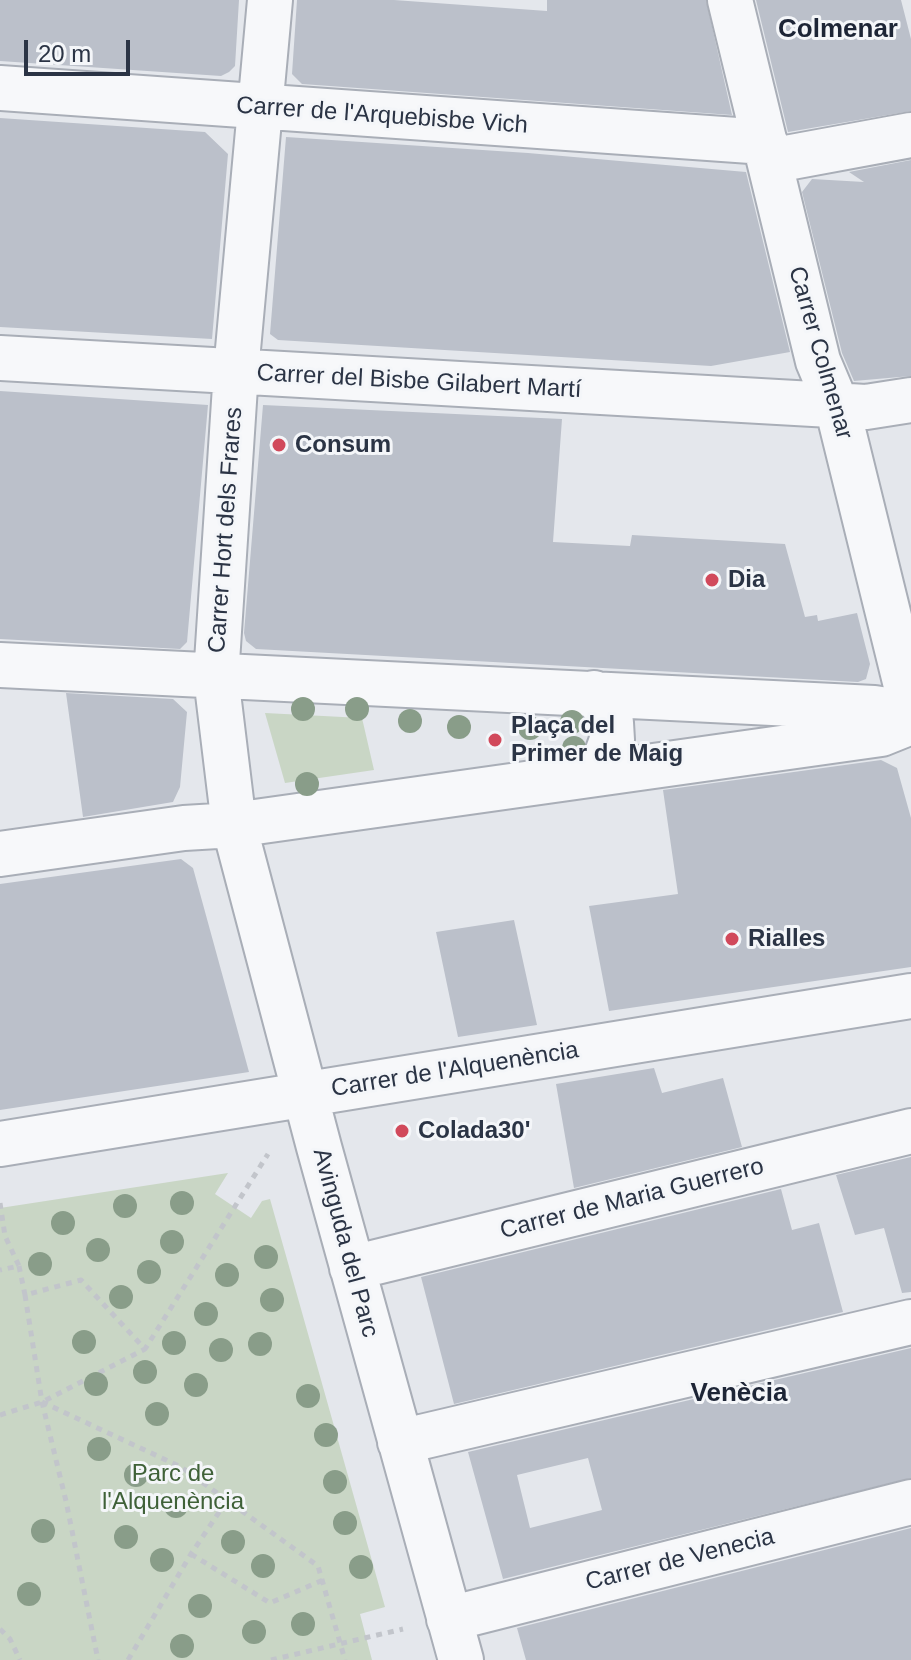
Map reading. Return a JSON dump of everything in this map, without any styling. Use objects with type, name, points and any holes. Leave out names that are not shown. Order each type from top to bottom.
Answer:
[{"type":"street","name":"Carrer Hort dels Frares","points":[[216,677],[236,371],[270,0]]},
{"type":"street","name":"Carrer Colmenar","points":[[730,0],[818,361],[837,406],[911,706]]},
{"type":"street","name":"Carrer de l'Arquebisbe Vich","points":[[0,88],[767,151],[911,135]]},
{"type":"street","name":"Carrer del Bisbe Gilabert Martí","points":[[0,358],[837,406],[866,407],[911,400]]},
{"type":"street","points":[[0,665],[874,708],[893,711],[911,720]]},
{"type":"street","points":[[216,677],[234,825]]},
{"type":"street","points":[[594,693],[606,709],[611,723],[609,754],[600,773]]},
{"type":"street","points":[[0,854],[184,828],[234,825],[881,734],[911,720]]},
{"type":"street","name":"Avinguda del Parc","points":[[234,825],[461,1660]]},
{"type":"street","name":"Carrer de l'Alquenència","points":[[0,1144],[911,996]]},
{"type":"street","name":"Carrer de Maria Guerrero","points":[[352,1268],[911,1131]]},
{"type":"street","points":[[400,1442],[911,1322]]},
{"type":"street","name":"Carrer de Venecia","points":[[449,1619],[911,1502]]},
{"type":"path","points":[[0,1415],[42,1402],[145,1349],[268,1154]]},
{"type":"path","points":[[0,1203],[5,1236],[19,1266],[42,1402],[98,1660]]},
{"type":"path","points":[[0,1270],[19,1266]]},
{"type":"path","points":[[25,1295],[81,1280],[145,1349]]},
{"type":"path","points":[[42,1402],[181,1467],[318,1566],[345,1660]]},
{"type":"path","points":[[128,1660],[191,1554],[228,1499]]},
{"type":"path","points":[[191,1554],[270,1603],[323,1580]]},
{"type":"path","points":[[0,1629],[10,1639],[20,1660]]},
{"type":"path","points":[[271,1660],[403,1629]]},
{"type":"green space","points":[[265,713],[362,718],[374,770],[285,783]]},
{"type":"green space","name":"Parc de l'Alquenència","points":[[228,1173],[215,1194],[251,1218],[262,1201],[270,1199],[385,1607],[360,1614],[372,1660],[0,1660],[0,1208]]},
{"type":"building","points":[[0,0],[239,0],[235,66],[221,76],[0,61]]},
{"type":"building","points":[[297,0],[394,0],[547,11],[547,0],[706,0],[732,115],[302,84],[292,74]]},
{"type":"building","points":[[756,0],[901,0],[911,39],[911,111],[788,132]]},
{"type":"building","points":[[0,118],[205,132],[228,154],[212,339],[0,327]]},
{"type":"building","points":[[286,137],[528,153],[746,172],[790,352],[711,366],[278,340],[270,334]]},
{"type":"building","points":[[911,160],[911,376],[854,381],[842,353],[802,192],[812,179],[864,182],[849,172]]},
{"type":"building","points":[[0,391],[208,405],[187,642],[180,649],[0,639]]},
{"type":"building","points":[[263,405],[562,419],[553,542],[630,546],[632,535],[785,544],[805,617],[817,615],[818,621],[857,613],[870,664],[866,679],[858,682],[256,649],[246,641],[244,633]]},
{"type":"building","points":[[66,693],[173,699],[187,712],[180,787],[173,802],[83,817]]},
{"type":"building","points":[[881,760],[897,768],[911,818],[911,967],[609,1011],[589,906],[678,894],[663,790]]},
{"type":"building","points":[[181,859],[193,868],[249,1072],[0,1110],[0,884]]},
{"type":"building","points":[[514,920],[537,1025],[458,1037],[436,932]]},
{"type":"building","points":[[654,1068],[662,1093],[723,1078],[742,1147],[574,1188],[556,1084]]},
{"type":"building","points":[[911,1157],[911,1292],[902,1293],[884,1228],[855,1235],[836,1175]]},
{"type":"building","points":[[781,1189],[792,1230],[819,1223],[843,1312],[454,1404],[421,1277]]},
{"type":"building","points":[[911,1348],[911,1478],[503,1579],[468,1452]],"holes":[[[588,1458],[602,1510],[530,1528],[517,1475]]]},
{"type":"building","points":[[911,1528],[911,1660],[526,1660],[517,1628]]},
{"type":"place","name":"Consum","points":[[279,445]]},
{"type":"place","name":"Dia","points":[[712,580]]},
{"type":"place","name":"Plaça del Primer de Maig","points":[[495,740]]},
{"type":"place","name":"Rialles","points":[[732,939]]},
{"type":"place","name":"Colada30'","points":[[402,1131]]},
{"type":"district","name":"Colmenar","points":[[838,30]]},
{"type":"district","name":"Venècia","points":[[739,1394]]}]
